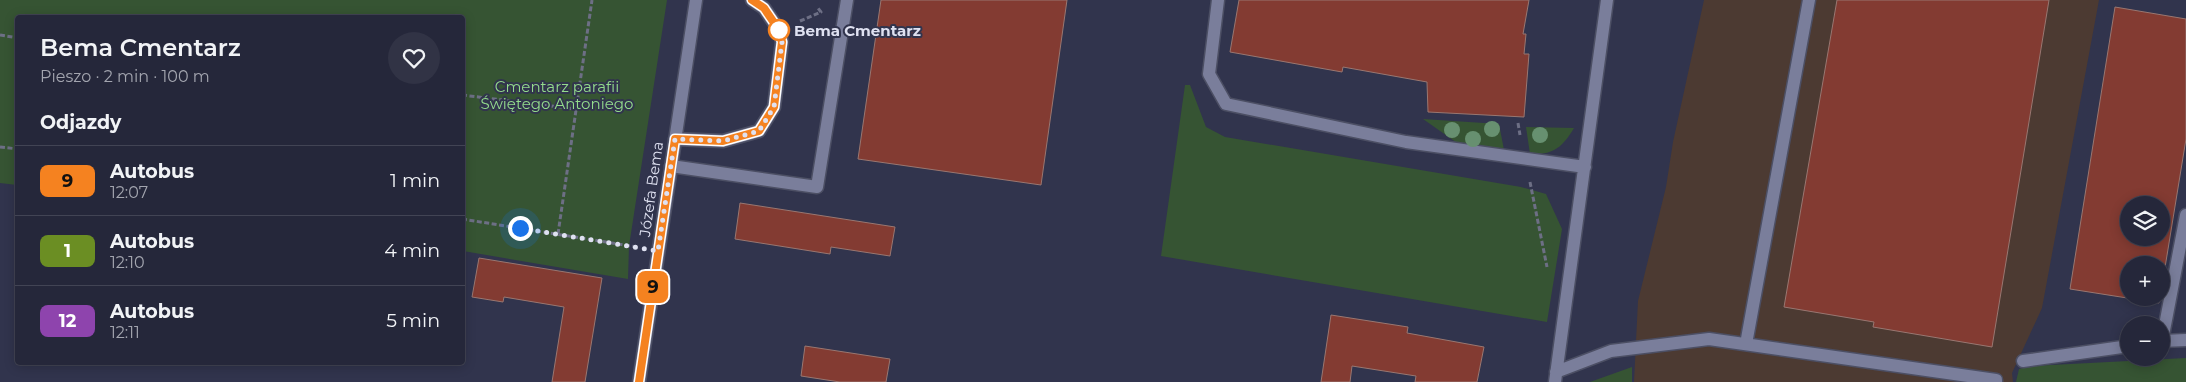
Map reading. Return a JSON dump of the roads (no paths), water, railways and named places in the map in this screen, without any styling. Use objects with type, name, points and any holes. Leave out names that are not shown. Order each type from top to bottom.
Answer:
[{"type":"street","name":"Józefa Bema","points":[[639,382],[696,0]]},
{"type":"street","points":[[675,139],[723,141],[759,131],[774,107],[782,42],[779,30],[764,8],[752,0]]},
{"type":"street","points":[[671,166],[817,187],[847,0]]},
{"type":"street","points":[[1218,0],[1209,74],[1226,104],[1406,142],[1585,167]]},
{"type":"street","points":[[1556,377],[1607,0]]},
{"type":"street","points":[[1746,344],[1809,0]]},
{"type":"street","points":[[2167,316],[2186,215]]},
{"type":"street","points":[[1556,377],[1612,352],[1709,338],[1996,380],[1996,382]]},
{"type":"street","points":[[2170,341],[2186,340]]},
{"type":"street","points":[[2023,361],[2120,347]]},
{"type":"place","name":"Bema Cmentarz","points":[[779,30]]},
{"type":"park label","name":"Cmentarz parafii Świętego Antoniego","points":[[557,94]]}]
